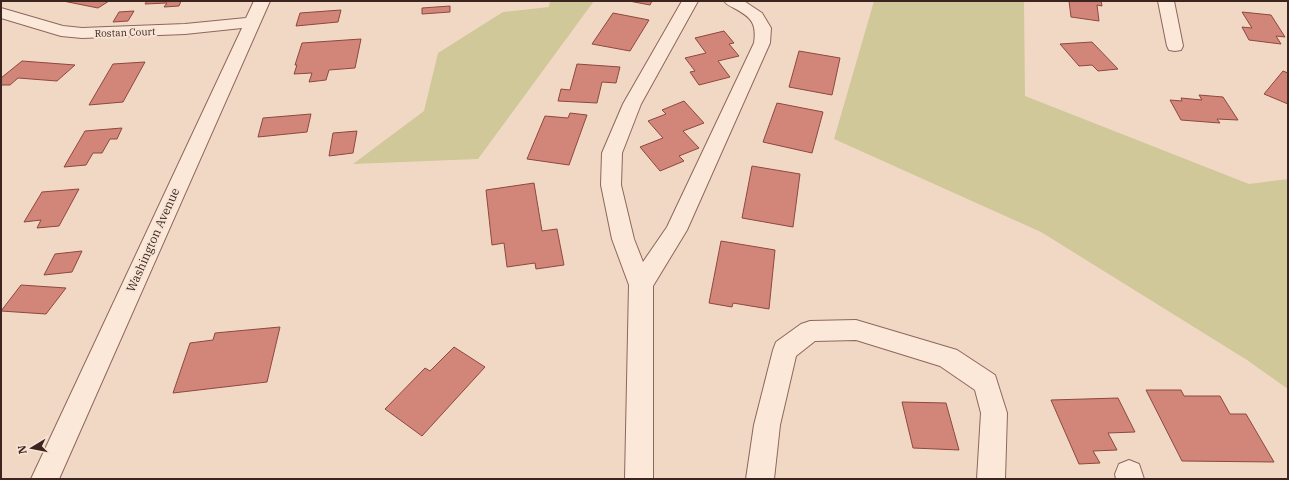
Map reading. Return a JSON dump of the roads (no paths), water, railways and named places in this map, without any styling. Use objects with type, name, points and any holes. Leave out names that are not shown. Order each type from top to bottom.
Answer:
[{"type":"street","name":"Washington Avenue","points":[[45,479],[262,1]]},
{"type":"street","points":[[639,479],[641,285],[623,239],[611,185],[612,154],[632,104],[690,1]]},
{"type":"street","points":[[641,285],[676,230],[762,43],[764,34],[762,25],[758,18],[751,10],[732,1]]},
{"type":"street","points":[[1166,1],[1175,46]]},
{"type":"street","name":"Rostan Court","points":[[1,13],[30,20],[61,31],[82,33],[178,30],[252,22]]},
{"type":"street","points":[[760,479],[767,424],[785,350],[810,331],[856,330],[948,358],[986,383],[994,413],[991,479]]}]
